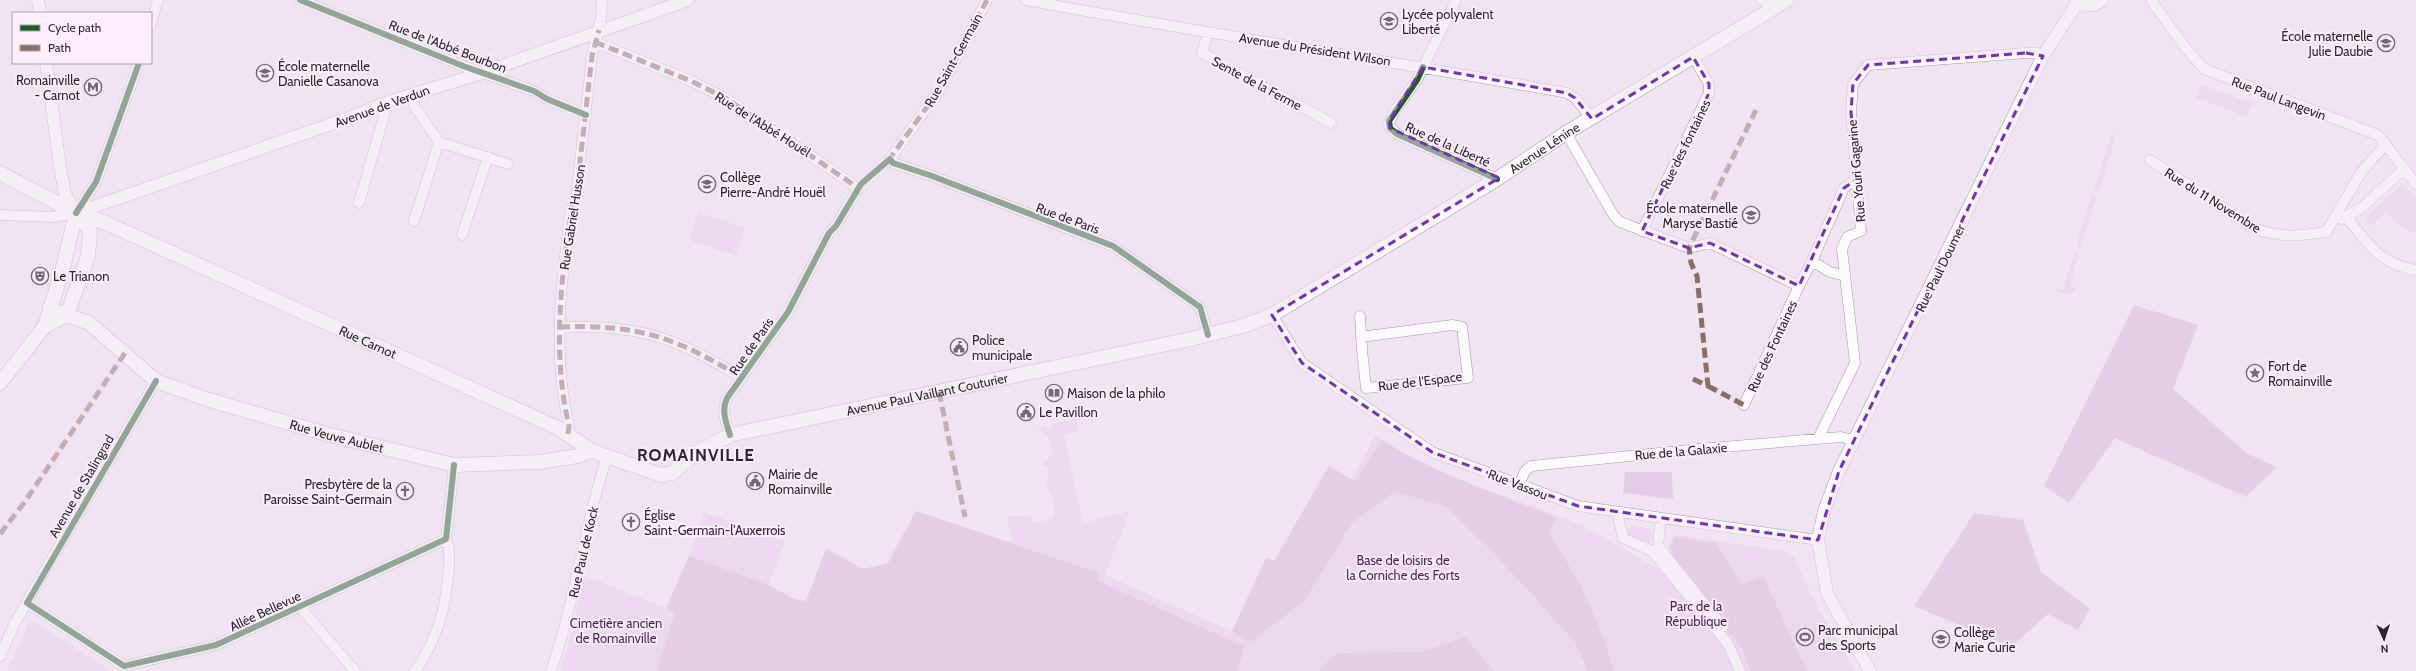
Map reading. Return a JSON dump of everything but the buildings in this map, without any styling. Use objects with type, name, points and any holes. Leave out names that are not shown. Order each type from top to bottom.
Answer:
[{"type":"main road","name":"Avenue Lénine","points":[[1272,315],[1497,179],[1566,133],[1592,119],[1782,3]]},
{"type":"main road","name":"Rue Carnot","points":[[0,173],[76,213],[106,223],[568,434],[592,451],[656,475]]},
{"type":"main road","points":[[0,383],[45,326],[64,264],[76,213]]},
{"type":"main road","points":[[45,326],[67,315],[88,256],[90,231],[76,213]]},
{"type":"main road","name":"Rue Veuve Aublet","points":[[50,307],[67,315],[81,319],[104,334],[156,381],[206,399],[330,435],[454,465],[539,462],[578,456],[592,451]]},
{"type":"main road","points":[[1208,335],[1243,326],[1272,315]]},
{"type":"main road","name":"Avenue Paul Vaillant Couturier","points":[[656,475],[672,473],[695,454],[730,435],[1208,335]]},
{"type":"street","points":[[38,0],[40,12]]},
{"type":"street","points":[[152,21],[158,0]]},
{"type":"street","name":"Rue de l'Abbé Bourbon","points":[[300,0],[482,73],[534,91],[547,99],[586,114]]},
{"type":"street","name":"Rue Gabriel Husson","points":[[568,434],[569,426],[559,364],[564,258],[571,209],[576,197],[595,42],[599,30],[602,0]]},
{"type":"street","name":"Avenue de Verdun","points":[[76,213],[340,121],[388,102],[482,73],[599,30],[688,0]]},
{"type":"street","name":"Rue Saint-Germain","points":[[890,159],[940,89],[987,0]]},
{"type":"street","name":"Avenue du Président Wilson","points":[[1026,0],[1208,32],[1424,67],[1567,94],[1575,98],[1592,119]]},
{"type":"street","name":"Rue de la Liberté","points":[[1456,0],[1418,80],[1389,121],[1390,128],[1397,134],[1497,179]]},
{"type":"street","points":[[1761,0],[1782,3]]},
{"type":"street","points":[[2077,1],[2089,6],[2102,0]]},
{"type":"street","name":"Rue Paul Langevin","points":[[2151,0],[2184,46],[2204,69],[2378,135],[2416,184]]},
{"type":"street","name":"Rue Paul Doumer","points":[[1818,540],[1824,511],[1854,440],[2043,56],[2077,1]]},
{"type":"street","name":"Sente de la Ferme","points":[[1208,32],[1202,53],[1331,124]]},
{"type":"street","name":"Rue de l'Abbé Houël","points":[[595,42],[691,81],[727,98],[851,183],[857,190]]},
{"type":"street","name":"Rue Youri Gagarine","points":[[1818,440],[1855,363],[1842,249],[1848,237],[1861,231],[1851,112],[1853,84],[1868,65],[2026,53],[2038,53],[2043,56]]},
{"type":"street","name":"Rue des fontaines","points":[[1642,231],[1709,93],[1709,84],[1692,57]]},
{"type":"street","points":[[46,64],[65,194],[76,213]]},
{"type":"street","points":[[0,216],[53,216],[76,213],[96,182],[139,64]]},
{"type":"street","points":[[411,95],[415,107],[439,142],[508,164]]},
{"type":"street","points":[[359,203],[388,102]]},
{"type":"street","name":"Rue des Fontaines","points":[[1566,133],[1614,216],[1620,222],[1689,248],[1710,243],[1799,286]]},
{"type":"street","points":[[414,221],[439,142]]},
{"type":"street","points":[[2332,222],[2362,171],[2386,144]]},
{"type":"street","points":[[462,235],[488,157]]},
{"type":"street","name":"Rue de Paris","points":[[890,159],[893,164],[932,176],[1113,246],[1200,307],[1208,335]]},
{"type":"street","name":"Rue du 11 Novembre","points":[[2150,160],[2256,229],[2274,235],[2289,237],[2326,232],[2332,222]]},
{"type":"street","points":[[2332,222],[2346,217],[2360,209],[2404,169]]},
{"type":"street","name":"Rue des Fontaines","points":[[1744,405],[1812,261],[1844,188],[1857,180]]},
{"type":"street","name":"Rue de Paris","points":[[730,435],[724,417],[724,408],[727,398],[788,312],[824,243],[836,226],[857,190]]},
{"type":"street","points":[[2346,217],[2376,252],[2397,267],[2416,270]]},
{"type":"street","points":[[1812,261],[1830,272],[1845,276]]},
{"type":"street","name":"Rue Vassou","points":[[1272,315],[1302,363],[1432,452],[1578,506],[1818,540]]},
{"type":"street","name":"Rue de l'Espace","points":[[1358,402],[1366,388],[1360,316]]},
{"type":"street","name":"Rue de l'Espace","points":[[1361,337],[1452,325],[1462,327],[1468,378],[1366,388]]},
{"type":"street","points":[[560,327],[599,326],[644,332],[672,340],[708,357],[742,378]]},
{"type":"street","name":"Avenue de Stalingrad","points":[[0,656],[26,603],[156,381]]},
{"type":"street","name":"Rue de la Galaxie","points":[[1519,485],[1525,471],[1531,466],[1699,448],[1818,440],[1841,437],[1854,440]]},
{"type":"street","name":"Rue Paul de Kock","points":[[550,671],[564,634],[575,579],[607,456]]},
{"type":"street","points":[[415,671],[425,656],[440,620],[448,572],[449,546],[446,539],[454,465]]},
{"type":"street","points":[[1617,512],[1620,534],[1623,538],[1655,549],[1741,652],[1747,671]]},
{"type":"street","points":[[1655,549],[1662,518]]},
{"type":"street","name":"Allée Bellevue","points":[[26,603],[124,666],[216,645],[446,539]]},
{"type":"street","points":[[1818,540],[1827,593],[1870,671]]},
{"type":"street","points":[[1655,549],[1728,644],[1740,671]]},
{"type":"street","points":[[300,606],[355,671]]},
{"type":"highlighted area","points":[[2026,53],[2043,56],[1839,471],[1818,540],[1578,506],[1432,452],[1302,363],[1272,315],[1499,178],[1390,128],[1389,121],[1423,67],[1567,93],[1575,98],[1592,119],[1693,57],[1709,84],[1709,93],[1642,231],[1689,248],[1710,243],[1799,286],[1844,188],[1857,179],[1851,112],[1853,84],[1868,65]]},
{"type":"green space","points":[[2201,85],[2253,103],[2247,117],[2197,98]]},
{"type":"green space","points":[[2111,134],[2116,135],[2099,191],[2094,190]]},
{"type":"green space","points":[[2401,184],[2416,198],[2416,233],[2404,229],[2386,212],[2372,226],[2366,221],[2367,216]]},
{"type":"green space","points":[[2092,194],[2097,195],[2080,249],[2076,247]]},
{"type":"green space","points":[[698,212],[745,228],[736,256],[689,240]]},
{"type":"green space","points":[[2075,251],[2079,253],[2071,283],[2076,291],[2071,294],[2060,293],[2054,288],[2063,290]]},
{"type":"green space","name":"Base de loisirs de la Corniche des Forts","points":[[1076,419],[1079,431],[1064,435],[1083,523],[1130,511],[1105,575],[1232,631],[1266,558],[1274,561],[1329,466],[1351,479],[1376,435],[1404,454],[1461,480],[1582,525],[1659,569],[1674,535],[1786,551],[1793,556],[1816,604],[1855,671],[817,671],[878,577],[916,511],[1012,543],[1007,516],[1029,516],[1033,521],[1045,521],[1054,517],[1054,503],[1045,481],[1048,477],[1048,467],[1042,465],[1053,452],[1049,439],[1037,428],[1047,426],[1047,430],[1053,429],[1052,424]]},
{"type":"green space","points":[[1625,472],[1672,472],[1673,499],[1623,493]]},
{"type":"green space","points":[[704,512],[785,541],[769,585],[689,556]]},
{"type":"green space","points":[[1633,525],[1651,529],[1653,535],[1649,545],[1629,536],[1628,529]]},
{"type":"green space","name":"Cimetière ancien de Romainville","points":[[584,575],[675,612],[657,671],[560,671],[572,631],[574,631],[577,622],[574,621]]},
{"type":"green space","points":[[36,622],[111,671],[7,671],[28,625]]},
{"type":"shaded area","points":[[2134,305],[2198,325],[2173,389],[2248,454],[2277,467],[2246,497],[2115,438],[2069,503],[2044,486]]},
{"type":"shaded area","points":[[1382,440],[1423,463],[1445,473],[1557,518],[1548,533],[1569,565],[1587,599],[1602,635],[1614,671],[1588,671],[1575,642],[1493,552],[1446,506],[1394,492],[1353,522],[1304,601],[1251,642],[1232,631],[1266,558],[1274,561],[1329,466],[1355,481]]},
{"type":"shaded area","points":[[916,511],[1099,573],[1098,581],[1245,647],[1237,671],[657,671],[675,612],[666,608],[689,556],[769,585],[794,599],[806,601],[826,548],[863,569],[889,563]]},
{"type":"shaded area","points":[[1974,513],[2023,520],[2041,572],[2090,609],[2078,630],[2048,614],[2011,647],[1914,606]]},
{"type":"shaded area","points":[[1675,537],[1716,543],[1742,585],[1763,576],[1807,671],[1750,671],[1743,650],[1673,556],[1670,547]]},
{"type":"shaded area","points":[[1465,637],[1494,671],[1319,671],[1322,666],[1338,653],[1422,652]]},
{"type":"marked path","points":[[888,161],[940,89],[987,0]]},
{"type":"marked path","points":[[568,434],[569,426],[561,372],[561,290],[571,209],[576,197],[592,56],[599,30]]},
{"type":"marked path","points":[[595,42],[691,81],[727,99],[851,183],[857,190]]},
{"type":"marked path","points":[[1693,379],[1708,386],[1697,276],[1691,263],[1689,248],[1756,110]]},
{"type":"marked path","points":[[560,327],[612,328],[655,336],[697,352],[742,378]]},
{"type":"marked path","points":[[0,534],[24,503],[125,353]]},
{"type":"marked path","points":[[1708,386],[1744,405]]},
{"type":"marked path","points":[[939,392],[965,517]]},
{"type":"cycle path","points":[[300,0],[463,66],[534,91],[547,99],[586,115]]},
{"type":"cycle path","points":[[76,213],[96,182],[139,64]]},
{"type":"cycle path","points":[[1423,67],[1417,80],[1389,121],[1390,128],[1397,134],[1497,179]]},
{"type":"cycle path","points":[[730,435],[724,412],[727,398],[788,312],[829,233],[836,226],[861,184],[890,159],[893,163],[932,176],[1113,246],[1200,307],[1208,335]]},
{"type":"cycle path","points":[[156,381],[27,603],[124,666],[216,645],[446,539],[454,465]]},
{"type":"place","name":"Lycée polyvalent Liberté","points":[[1389,21]]},
{"type":"place","name":"École maternelle Julie Daubie","points":[[2386,43]]},
{"type":"place","name":"École maternelle Danielle Casanova","points":[[265,73]]},
{"type":"place","name":"Romainville - Carnot","points":[[93,87]]},
{"type":"place","name":"Collège Pierre-André Houël","points":[[707,184]]},
{"type":"place","name":"École maternelle Maryse Bastié","points":[[1751,215]]},
{"type":"place","name":"Le Trianon","points":[[40,276]]},
{"type":"place","name":"Police municipale","points":[[959,347]]},
{"type":"place","name":"Fort de Romainville","points":[[2255,373]]},
{"type":"place","name":"Maison de la philo","points":[[1054,393]]},
{"type":"place","name":"Le Pavillon","points":[[1026,412]]},
{"type":"place","name":"Mairie de Romainville","points":[[755,481]]},
{"type":"place","name":"Presbytère de la Paroisse Saint-Germain","points":[[405,491]]},
{"type":"place","name":"Église Saint-Germain-l'Auxerrois","points":[[631,522]]},
{"type":"place","name":"Parc municipal des Sports","points":[[1805,637]]},
{"type":"place","name":"Collège Marie Curie","points":[[1941,639]]},
{"type":"district","name":"ROMAINVILLE","points":[[696,455]]},
{"type":"park label","name":"Parc de la République","points":[[1696,614]]}]
